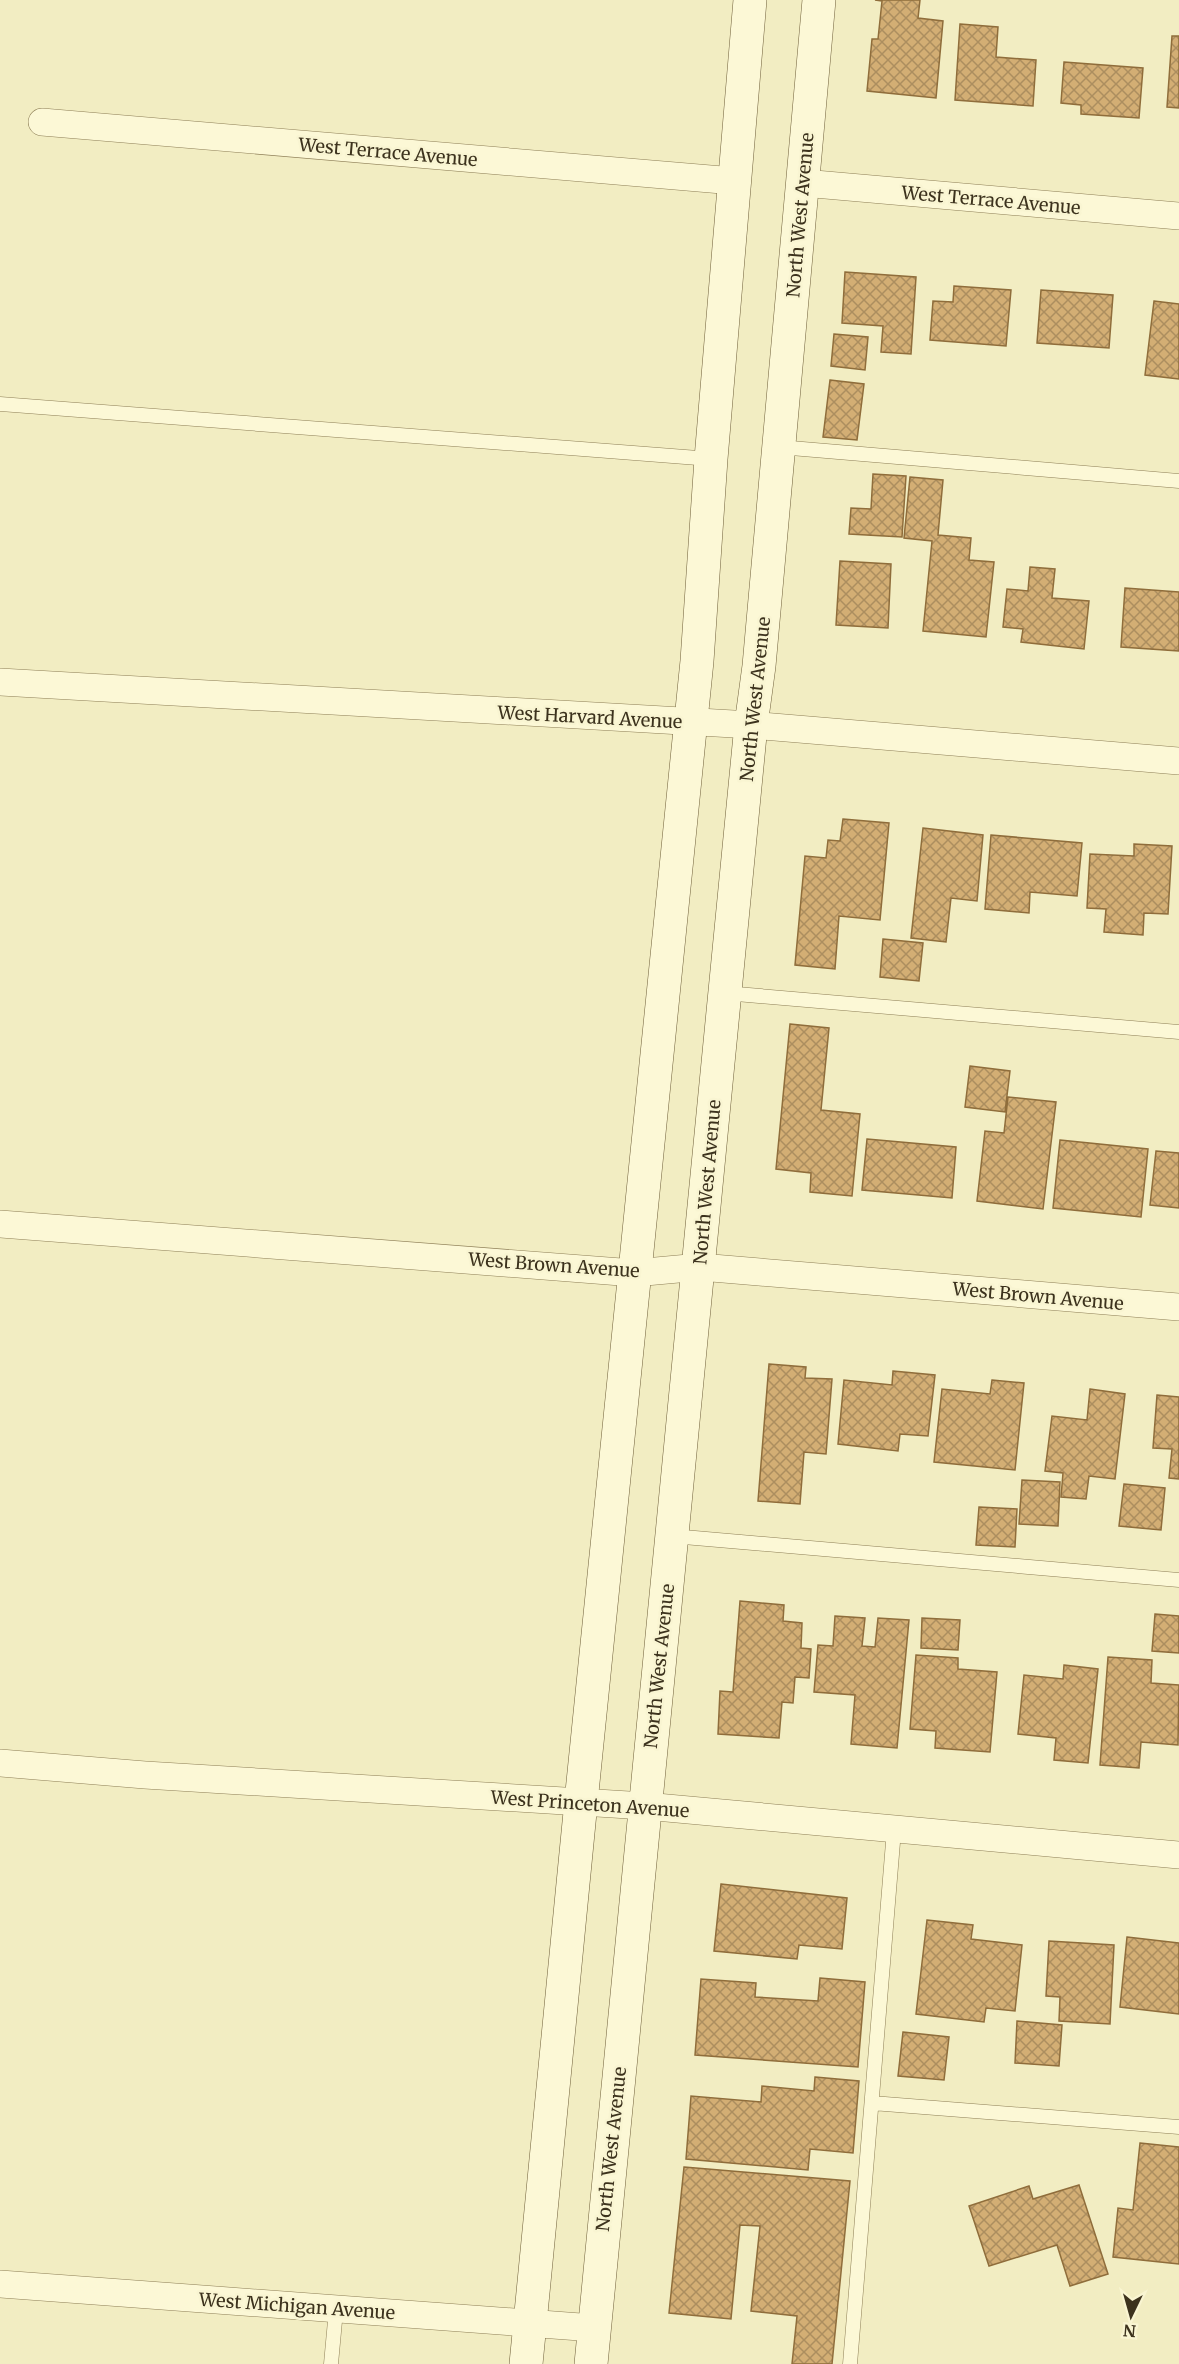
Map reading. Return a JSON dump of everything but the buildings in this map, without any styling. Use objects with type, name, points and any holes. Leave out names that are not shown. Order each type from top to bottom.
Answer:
[{"type":"main road","points":[[526,2364],[634,1273],[692,723],[711,459],[750,0]]},
{"type":"main road","name":"North West Avenue","points":[[591,2364],[700,1268],[751,726],[759,666],[819,0]]},
{"type":"street","name":"West Terrace Avenue","points":[[42,122],[734,181]]},
{"type":"street","name":"West Terrace Avenue","points":[[803,183],[1179,216]]},
{"type":"street","name":"West Harvard Avenue","points":[[0,682],[751,726],[1179,761]]},
{"type":"street","name":"West Brown Avenue","points":[[0,1224],[634,1273],[700,1268],[1179,1308]]},
{"type":"street","name":"West Princeton Avenue","points":[[0,1763],[145,1775],[645,1806],[1179,1855]]},
{"type":"street","name":"West Michigan Avenue","points":[[0,2284],[594,2328]]},
{"type":"lane","points":[[0,404],[711,459]]},
{"type":"lane","points":[[779,447],[1179,481]]},
{"type":"lane","points":[[725,993],[1179,1032]]},
{"type":"lane","points":[[672,1536],[1179,1580]]},
{"type":"lane","points":[[850,2364],[894,1830]]},
{"type":"lane","points":[[872,2103],[1179,2127]]},
{"type":"lane","points":[[331,2364],[336,2310]]}]
